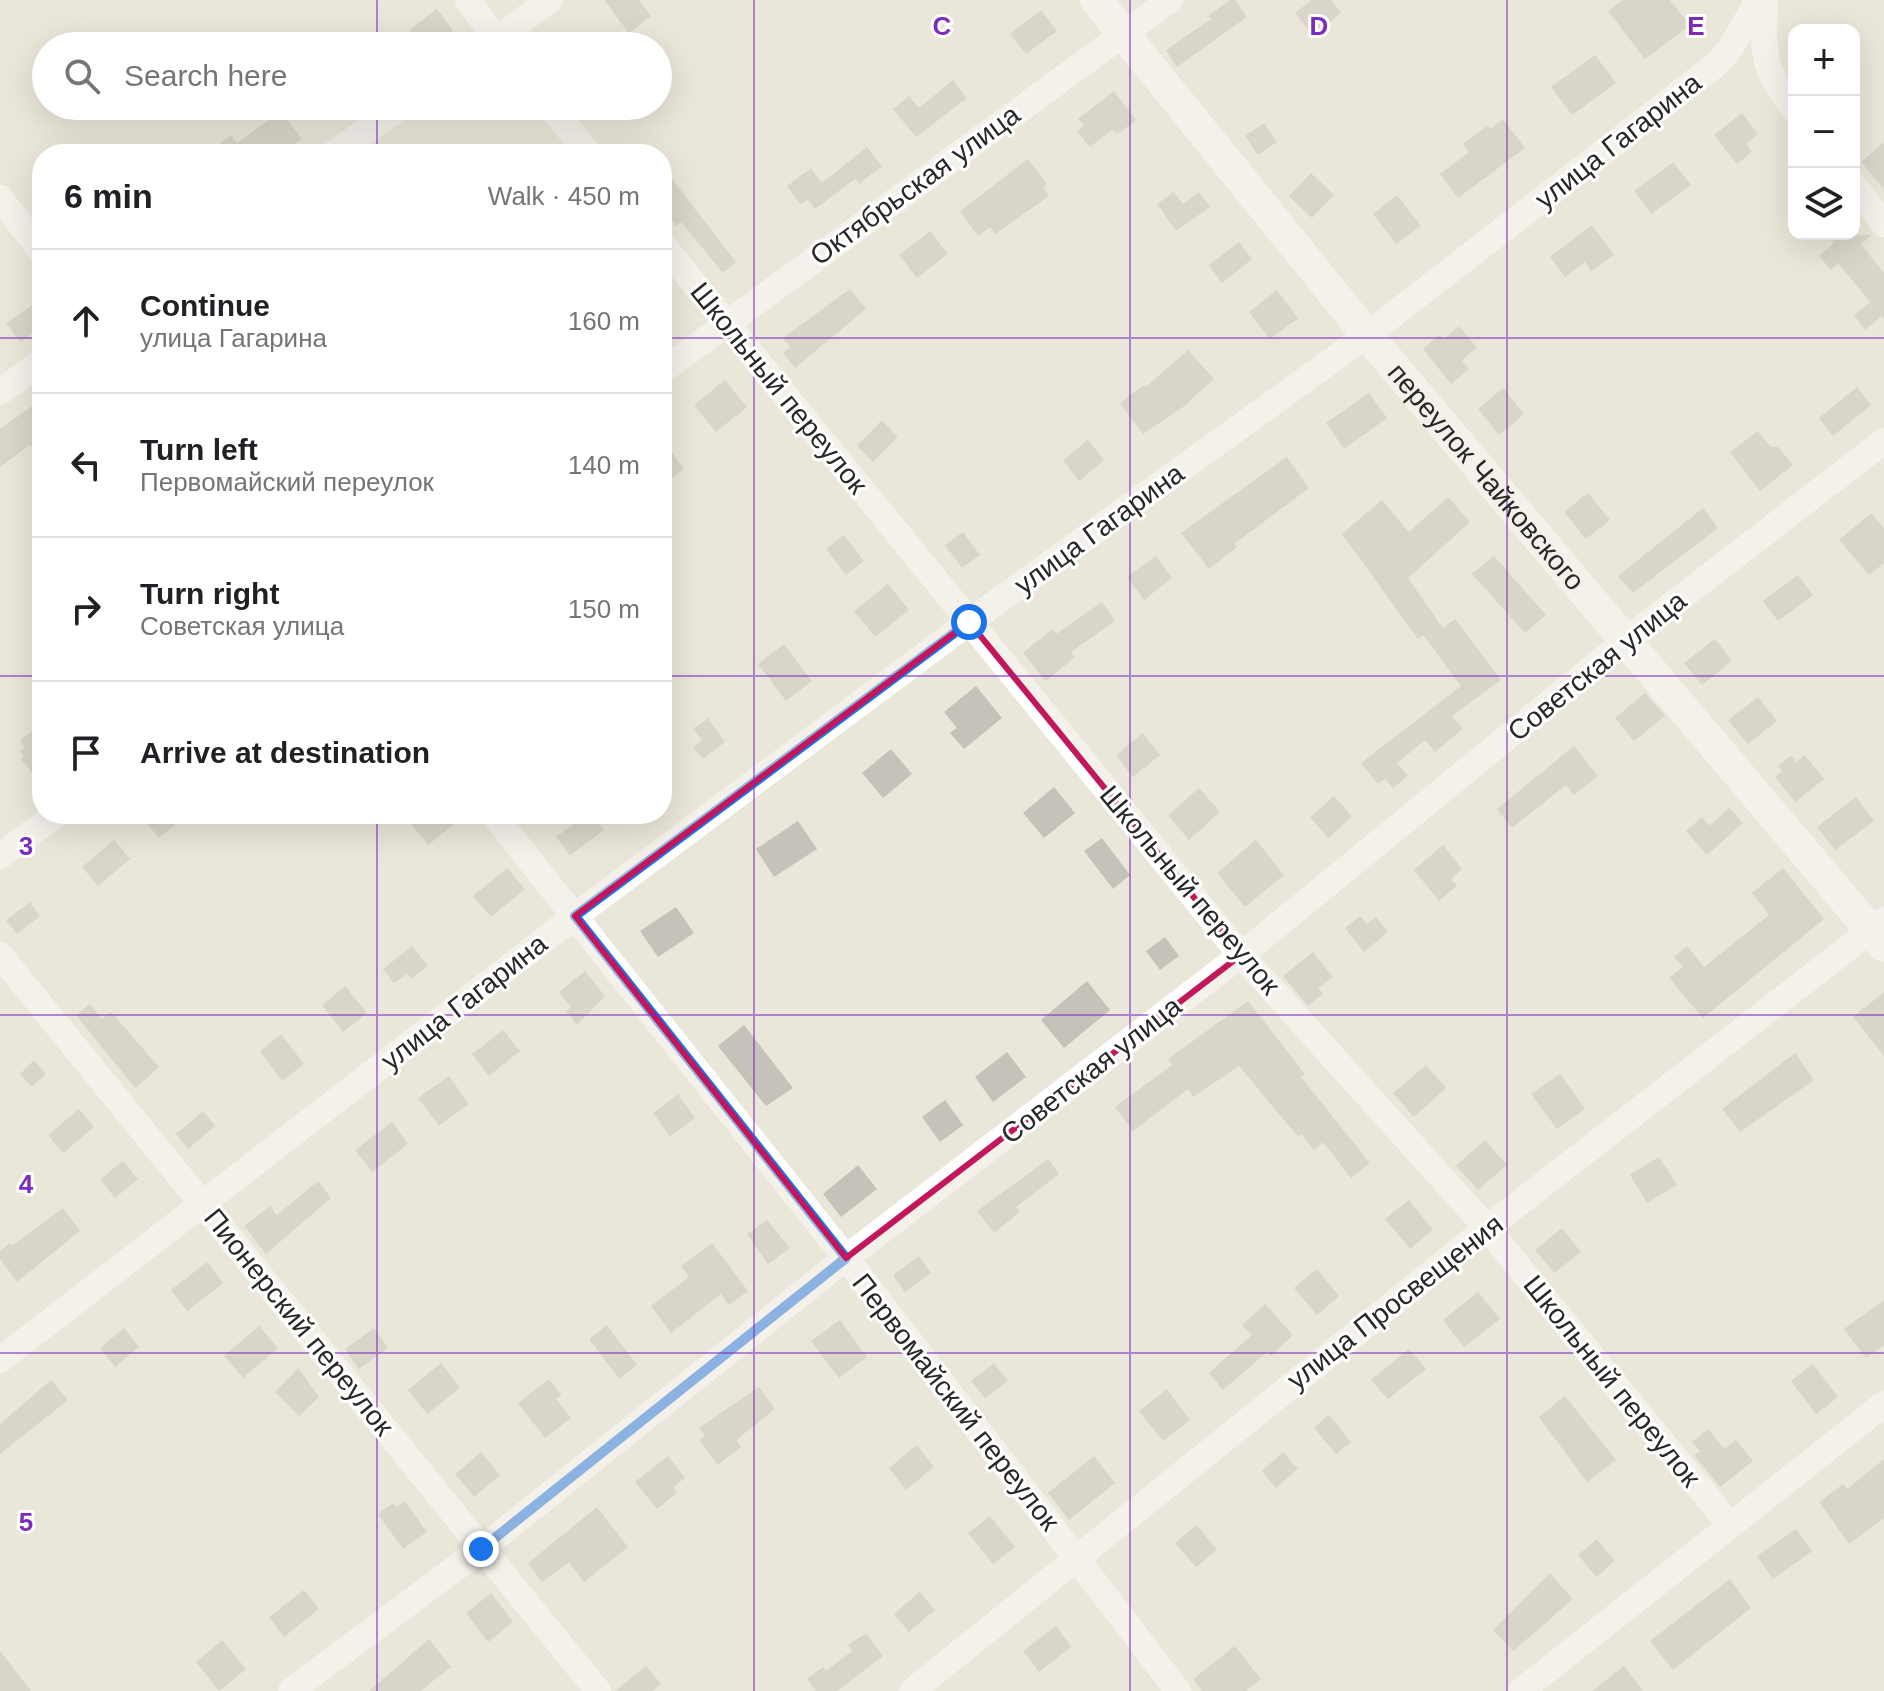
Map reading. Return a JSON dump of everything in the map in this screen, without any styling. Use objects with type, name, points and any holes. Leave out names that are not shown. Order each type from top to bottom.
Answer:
[{"type":"street","points":[[468,0],[488,32]]},
{"type":"street","points":[[510,32],[550,0]]},
{"type":"street","name":"переулок Чайковского","points":[[1096,0],[1367,335],[1879,932]]},
{"type":"street","name":"Октябрьская улица","points":[[672,364],[1170,0]]},
{"type":"street","name":"улица Гагарина","points":[[0,1360],[575,916],[969,622],[1367,335],[1718,63],[1732,46],[1758,0]]},
{"type":"street","points":[[1765,0],[1765,54],[1771,80],[1788,101]]},
{"type":"street","points":[[347,144],[382,120]]},
{"type":"street","points":[[561,120],[581,144]]},
{"type":"street","points":[[1860,193],[1884,224]]},
{"type":"street","points":[[0,198],[32,239]]},
{"type":"street","name":"Школьный переулок","points":[[672,256],[1241,955],[1487,1228],[1730,1525]]},
{"type":"street","points":[[0,392],[32,368]]},
{"type":"street","name":"Советская улица","points":[[291,1691],[481,1549],[846,1258],[1241,955],[1626,640],[1884,441]]},
{"type":"street","points":[[0,856],[43,824]]},
{"type":"street","name":"Первомайский переулок","points":[[501,824],[846,1258],[1178,1691]]},
{"type":"street","name":"улица Просвещения","points":[[912,1691],[1487,1228],[1879,932]]},
{"type":"street","name":"Пионерский переулок","points":[[0,955],[598,1691]]},
{"type":"street","points":[[1521,1691],[1884,1404]]},
{"type":"highlighted area","points":[[969,622],[1241,955],[846,1258],[575,916]]},
{"type":"building","points":[[604,0],[639,0],[651,16],[628,32]]},
{"type":"building","points":[[1230,0],[1235,0],[1247,17],[1177,67],[1166,50],[1211,19],[1208,16]]},
{"type":"building","points":[[1312,0],[1331,0],[1341,13],[1313,36],[1295,13]]},
{"type":"building","points":[[1623,0],[1670,0],[1690,25],[1645,59],[1608,11]]},
{"type":"building","points":[[437,9],[453,31],[410,32],[409,30]]},
{"type":"building","points":[[1041,10],[1057,31],[1026,54],[1010,34]]},
{"type":"building","points":[[1595,55],[1616,83],[1572,115],[1551,87]]},
{"type":"building","points":[[953,80],[967,98],[916,137],[893,109],[909,96],[919,108]]},
{"type":"building","points":[[1114,91],[1136,120],[1118,134],[1112,130],[1090,147],[1077,131],[1084,126],[1078,119]]},
{"type":"building","points":[[1742,113],[1758,134],[1746,144],[1752,152],[1737,164],[1714,135]]},
{"type":"building","points":[[1503,119],[1525,148],[1458,198],[1440,174],[1469,152],[1463,144],[1487,126],[1491,128]]},
{"type":"building","points":[[269,120],[288,120],[302,139],[295,144],[219,144],[231,135],[237,143]]},
{"type":"building","points":[[1264,123],[1277,142],[1258,155],[1245,136]]},
{"type":"building","points":[[1884,142],[1884,189],[1861,162]]},
{"type":"building","points":[[867,147],[882,166],[859,184],[855,179],[815,209],[808,199],[801,205],[787,186],[811,168],[822,183]]},
{"type":"building","points":[[1028,159],[1047,184],[1043,188],[1049,196],[995,234],[990,227],[978,236],[960,211]]},
{"type":"building","points":[[1673,162],[1691,185],[1651,214],[1634,191]]},
{"type":"building","points":[[1311,173],[1334,195],[1312,218],[1289,196]]},
{"type":"building","points":[[672,179],[736,262],[723,273],[681,222],[676,226],[672,221]]},
{"type":"building","points":[[1174,192],[1183,204],[1199,192],[1210,207],[1176,231],[1157,204]]},
{"type":"building","points":[[1397,195],[1421,226],[1396,244],[1373,214]]},
{"type":"building","points":[[1592,225],[1614,255],[1591,271],[1585,262],[1565,277],[1550,257]]},
{"type":"building","points":[[930,231],[948,254],[917,278],[899,255]]},
{"type":"building","points":[[1860,235],[1872,235],[1861,244],[1884,273],[1884,320],[1882,316],[1865,330],[1854,315],[1870,302],[1838,263],[1831,270],[1819,256],[1834,243],[1832,240],[1860,240]]},
{"type":"building","points":[[1239,242],[1252,259],[1222,283],[1209,265]]},
{"type":"building","points":[[850,289],[866,309],[795,368],[783,353],[790,347],[783,338]]},
{"type":"building","points":[[1277,290],[1298,318],[1270,339],[1249,312]]},
{"type":"building","points":[[32,306],[32,334],[20,342],[6,323]]},
{"type":"building","points":[[1459,326],[1477,348],[1462,360],[1469,369],[1451,384],[1423,349],[1439,335],[1443,340]]},
{"type":"building","points":[[1188,350],[1214,379],[1183,407],[1143,434],[1120,403],[1144,385],[1146,387]]},
{"type":"building","points":[[725,380],[747,407],[716,432],[694,405]]},
{"type":"building","points":[[1857,387],[1871,405],[1833,436],[1819,418]]},
{"type":"building","points":[[1503,388],[1524,414],[1499,435],[1478,409]]},
{"type":"building","points":[[1369,393],[1387,418],[1344,449],[1326,423]]},
{"type":"building","points":[[32,406],[32,448],[30,445],[0,467],[0,429]]},
{"type":"building","points":[[882,420],[898,437],[873,462],[857,446]]},
{"type":"building","points":[[1758,431],[1771,447],[1778,447],[1793,465],[1760,491],[1730,452]]},
{"type":"building","points":[[1088,440],[1104,460],[1079,481],[1063,460]]},
{"type":"building","points":[[672,453],[684,469],[672,478]]},
{"type":"building","points":[[1287,457],[1309,488],[1234,544],[1237,547],[1209,569],[1181,533]]},
{"type":"building","points":[[1588,493],[1610,520],[1586,539],[1564,512]]},
{"type":"building","points":[[1448,497],[1470,522],[1408,578],[1443,628],[1455,619],[1501,680],[1452,716],[1463,729],[1435,752],[1425,740],[1397,763],[1408,776],[1393,788],[1385,779],[1378,784],[1361,763],[1461,686],[1423,635],[1418,639],[1342,534],[1382,500],[1409,532]]},
{"type":"building","points":[[1703,508],[1718,528],[1633,593],[1618,576]]},
{"type":"building","points":[[1871,513],[1884,528],[1884,563],[1869,575],[1839,540]]},
{"type":"building","points":[[963,532],[980,555],[962,568],[945,545]]},
{"type":"building","points":[[844,535],[864,561],[846,575],[826,549]]},
{"type":"building","points":[[1156,556],[1172,578],[1144,600],[1127,577]]},
{"type":"building","points":[[1494,556],[1546,615],[1525,633],[1472,574]]},
{"type":"building","points":[[1798,575],[1813,595],[1778,621],[1763,601]]},
{"type":"building","points":[[888,584],[909,610],[875,637],[854,611]]},
{"type":"building","points":[[1102,602],[1115,621],[1071,652],[1075,657],[1046,681],[1023,653],[1052,629],[1056,634]]},
{"type":"building","points":[[1715,639],[1732,661],[1702,685],[1684,663]]},
{"type":"building","points":[[784,644],[812,681],[786,701],[758,664]]},
{"type":"building","points":[[976,686],[1002,718],[964,749],[950,733],[957,728],[944,712]]},
{"type":"building","points":[[1645,693],[1665,716],[1634,741],[1615,718]]},
{"type":"building","points":[[1758,697],[1777,721],[1748,744],[1728,720]]},
{"type":"building","points":[[708,718],[725,742],[703,759],[693,747],[702,740],[693,729]]},
{"type":"building","points":[[32,731],[32,773],[21,759],[24,757],[20,751],[25,748],[20,740]]},
{"type":"building","points":[[1143,733],[1160,755],[1133,777],[1116,755]]},
{"type":"building","points":[[1574,746],[1598,776],[1574,795],[1566,785],[1512,828],[1497,809]]},
{"type":"building","points":[[891,749],[912,774],[883,798],[862,773]]},
{"type":"building","points":[[1791,755],[1796,762],[1805,755],[1824,779],[1795,802],[1775,777],[1782,771],[1778,766]]},
{"type":"building","points":[[1054,787],[1075,813],[1044,838],[1023,813]]},
{"type":"building","points":[[1199,788],[1220,812],[1189,840],[1168,815]]},
{"type":"building","points":[[1334,796],[1352,817],[1328,838],[1310,817]]},
{"type":"building","points":[[1856,797],[1874,821],[1835,850],[1817,827]]},
{"type":"building","points":[[1729,808],[1743,823],[1707,855],[1686,831],[1702,817],[1709,826]]},
{"type":"building","points":[[798,821],[817,849],[774,877],[756,849]]},
{"type":"building","points":[[147,824],[176,824],[159,838]]},
{"type":"building","points":[[411,824],[454,824],[428,845]]},
{"type":"building","points":[[574,824],[599,824],[604,830],[570,855],[556,837]]},
{"type":"building","points":[[1102,838],[1130,875],[1113,889],[1084,851]]},
{"type":"building","points":[[114,840],[130,859],[98,886],[82,867]]},
{"type":"building","points":[[1256,840],[1284,875],[1245,907],[1217,873]]},
{"type":"building","points":[[1443,845],[1462,869],[1451,879],[1457,886],[1439,901],[1414,870]]},
{"type":"building","points":[[507,868],[525,889],[491,917],[473,896]]},
{"type":"building","points":[[1783,868],[1824,919],[1703,1018],[1669,978],[1683,967],[1674,957],[1687,946],[1704,967],[1769,915],[1752,893]]},
{"type":"building","points":[[30,902],[40,916],[17,934],[6,920]]},
{"type":"building","points":[[676,907],[694,933],[658,957],[640,931]]},
{"type":"building","points":[[1360,916],[1367,924],[1376,917],[1388,932],[1364,952],[1345,928]]},
{"type":"building","points":[[1165,937],[1179,956],[1160,970],[1146,951]]},
{"type":"building","points":[[412,946],[428,966],[411,979],[407,974],[394,983],[383,969]]},
{"type":"building","points":[[1313,952],[1333,977],[1318,988],[1323,994],[1308,1006],[1283,976]]},
{"type":"building","points":[[585,971],[605,996],[577,1025],[566,1011],[571,1007],[559,992]]},
{"type":"building","points":[[1087,981],[1110,1010],[1064,1048],[1041,1020]]},
{"type":"building","points":[[345,986],[367,1013],[343,1032],[322,1005]]},
{"type":"building","points":[[1884,992],[1884,1056],[1853,1017]]},
{"type":"building","points":[[1248,1001],[1305,1074],[1301,1077],[1370,1163],[1351,1178],[1323,1142],[1314,1150],[1301,1134],[1298,1137],[1239,1066],[1193,1097],[1188,1089],[1133,1131],[1115,1107],[1172,1065],[1168,1059]]},
{"type":"building","points":[[90,1004],[102,1019],[111,1012],[159,1067],[135,1088],[76,1015]]},
{"type":"building","points":[[744,1025],[793,1088],[766,1106],[718,1046]]},
{"type":"building","points":[[503,1030],[520,1051],[489,1076],[472,1054]]},
{"type":"building","points":[[281,1034],[304,1064],[282,1081],[260,1051]]},
{"type":"building","points":[[1007,1052],[1026,1077],[993,1102],[975,1077]]},
{"type":"building","points":[[1795,1053],[1814,1080],[1740,1132],[1722,1109]]},
{"type":"building","points":[[34,1060],[46,1074],[31,1087],[20,1074]]},
{"type":"building","points":[[1426,1065],[1446,1088],[1414,1117],[1393,1093]]},
{"type":"building","points":[[1560,1074],[1585,1109],[1557,1129],[1531,1094]]},
{"type":"building","points":[[449,1076],[469,1104],[439,1126],[418,1098]]},
{"type":"building","points":[[678,1094],[695,1118],[670,1137],[653,1113]]},
{"type":"building","points":[[945,1100],[963,1125],[940,1142],[922,1117]]},
{"type":"building","points":[[79,1109],[94,1127],[63,1153],[48,1135]]},
{"type":"building","points":[[203,1111],[215,1126],[188,1149],[176,1134]]},
{"type":"building","points":[[392,1122],[408,1144],[372,1172],[355,1150]]},
{"type":"building","points":[[1485,1140],[1507,1165],[1478,1190],[1456,1166]]},
{"type":"building","points":[[1659,1157],[1677,1185],[1647,1203],[1630,1175]]},
{"type":"building","points":[[1048,1159],[1059,1174],[1016,1207],[1020,1212],[994,1233],[977,1211]]},
{"type":"building","points":[[123,1161],[138,1179],[115,1198],[100,1179]]},
{"type":"building","points":[[858,1165],[877,1189],[841,1217],[823,1194]]},
{"type":"building","points":[[318,1181],[331,1198],[266,1254],[244,1226],[270,1206],[277,1215]]},
{"type":"building","points":[[1409,1200],[1433,1230],[1410,1249],[1385,1219]]},
{"type":"building","points":[[63,1208],[80,1231],[17,1282],[0,1259],[0,1251],[10,1243],[12,1246]]},
{"type":"building","points":[[767,1220],[790,1248],[768,1264],[747,1234]]},
{"type":"building","points":[[1562,1228],[1581,1252],[1554,1273],[1535,1250]]},
{"type":"building","points":[[712,1243],[748,1291],[729,1305],[721,1294],[671,1333],[651,1306],[689,1277],[681,1266]]},
{"type":"building","points":[[919,1256],[931,1273],[905,1292],[893,1275]]},
{"type":"building","points":[[207,1262],[223,1283],[187,1311],[171,1290]]},
{"type":"building","points":[[1317,1269],[1339,1296],[1317,1315],[1294,1288]]},
{"type":"building","points":[[1478,1292],[1500,1319],[1464,1347],[1443,1320]]},
{"type":"building","points":[[1884,1300],[1884,1345],[1866,1358],[1844,1329]]},
{"type":"building","points":[[1265,1304],[1293,1335],[1271,1356],[1267,1352],[1223,1390],[1209,1373],[1252,1335],[1242,1325]]},
{"type":"building","points":[[840,1320],[867,1357],[839,1378],[811,1341]]},
{"type":"building","points":[[607,1325],[637,1365],[619,1379],[589,1339]]},
{"type":"building","points":[[259,1326],[278,1348],[243,1378],[224,1356]]},
{"type":"building","points":[[124,1328],[139,1347],[115,1367],[100,1348]]},
{"type":"building","points":[[374,1328],[388,1348],[359,1369],[345,1349]]},
{"type":"building","points":[[1409,1349],[1426,1369],[1388,1399],[1371,1380]]},
{"type":"building","points":[[441,1363],[460,1388],[427,1414],[408,1390]]},
{"type":"building","points":[[994,1363],[1008,1381],[985,1398],[971,1381]]},
{"type":"building","points":[[1813,1364],[1838,1397],[1816,1414],[1791,1381]]},
{"type":"building","points":[[298,1368],[319,1397],[299,1416],[275,1392]]},
{"type":"building","points":[[549,1379],[562,1395],[556,1399],[571,1418],[545,1438],[518,1403]]},
{"type":"building","points":[[51,1380],[68,1400],[0,1454],[0,1424]]},
{"type":"building","points":[[759,1387],[775,1409],[736,1440],[741,1447],[718,1465],[699,1440],[705,1436],[699,1428]]},
{"type":"building","points":[[1167,1389],[1190,1420],[1163,1441],[1139,1411]]},
{"type":"building","points":[[1565,1396],[1616,1460],[1587,1482],[1539,1417]]},
{"type":"building","points":[[1329,1415],[1351,1442],[1336,1454],[1314,1428]]},
{"type":"building","points":[[1708,1429],[1724,1449],[1736,1440],[1753,1461],[1720,1487],[1694,1455],[1700,1451],[1692,1442]]},
{"type":"building","points":[[917,1445],[934,1467],[906,1490],[889,1468]]},
{"type":"building","points":[[481,1452],[500,1475],[474,1497],[455,1474]]},
{"type":"building","points":[[1283,1452],[1298,1469],[1276,1488],[1262,1471]]},
{"type":"building","points":[[668,1456],[685,1478],[673,1487],[677,1493],[657,1509],[635,1482]]},
{"type":"building","points":[[1094,1456],[1115,1483],[1069,1520],[1048,1493]]},
{"type":"building","points":[[1884,1459],[1884,1518],[1849,1544],[1819,1502],[1843,1484],[1847,1489]]},
{"type":"building","points":[[405,1501],[427,1532],[403,1549],[378,1514],[393,1503],[396,1507]]},
{"type":"building","points":[[597,1507],[628,1547],[584,1582],[569,1562],[542,1582],[528,1563]]},
{"type":"building","points":[[990,1516],[1015,1547],[993,1564],[968,1533]]},
{"type":"building","points":[[1197,1525],[1217,1550],[1196,1567],[1175,1543]]},
{"type":"building","points":[[1796,1529],[1812,1551],[1773,1579],[1757,1556]]},
{"type":"building","points":[[1597,1539],[1615,1561],[1596,1577],[1578,1555]]},
{"type":"building","points":[[1550,1573],[1573,1599],[1513,1651],[1493,1630]]},
{"type":"building","points":[[1730,1579],[1751,1608],[1673,1670],[1650,1641]]},
{"type":"building","points":[[304,1590],[319,1609],[284,1637],[269,1617]]},
{"type":"building","points":[[920,1592],[935,1610],[909,1632],[894,1614]]},
{"type":"building","points":[[491,1593],[513,1622],[488,1642],[466,1613]]},
{"type":"building","points":[[1056,1626],[1071,1647],[1039,1672],[1023,1651]]},
{"type":"building","points":[[866,1633],[883,1656],[837,1691],[816,1691],[807,1679],[823,1667],[826,1671],[852,1651],[848,1645]]},
{"type":"building","points":[[429,1639],[451,1667],[420,1691],[369,1691]]},
{"type":"building","points":[[222,1640],[246,1669],[219,1691],[196,1662]]},
{"type":"building","points":[[1235,1646],[1261,1679],[1246,1691],[1202,1691],[1193,1679]]},
{"type":"building","points":[[0,1651],[31,1691],[0,1691]]},
{"type":"building","points":[[646,1666],[661,1684],[652,1691],[615,1691]]},
{"type":"building","points":[[1624,1666],[1643,1691],[1592,1691]]},
{"type":"route","points":[[481,1549],[846,1258],[575,916],[969,622]]}]
